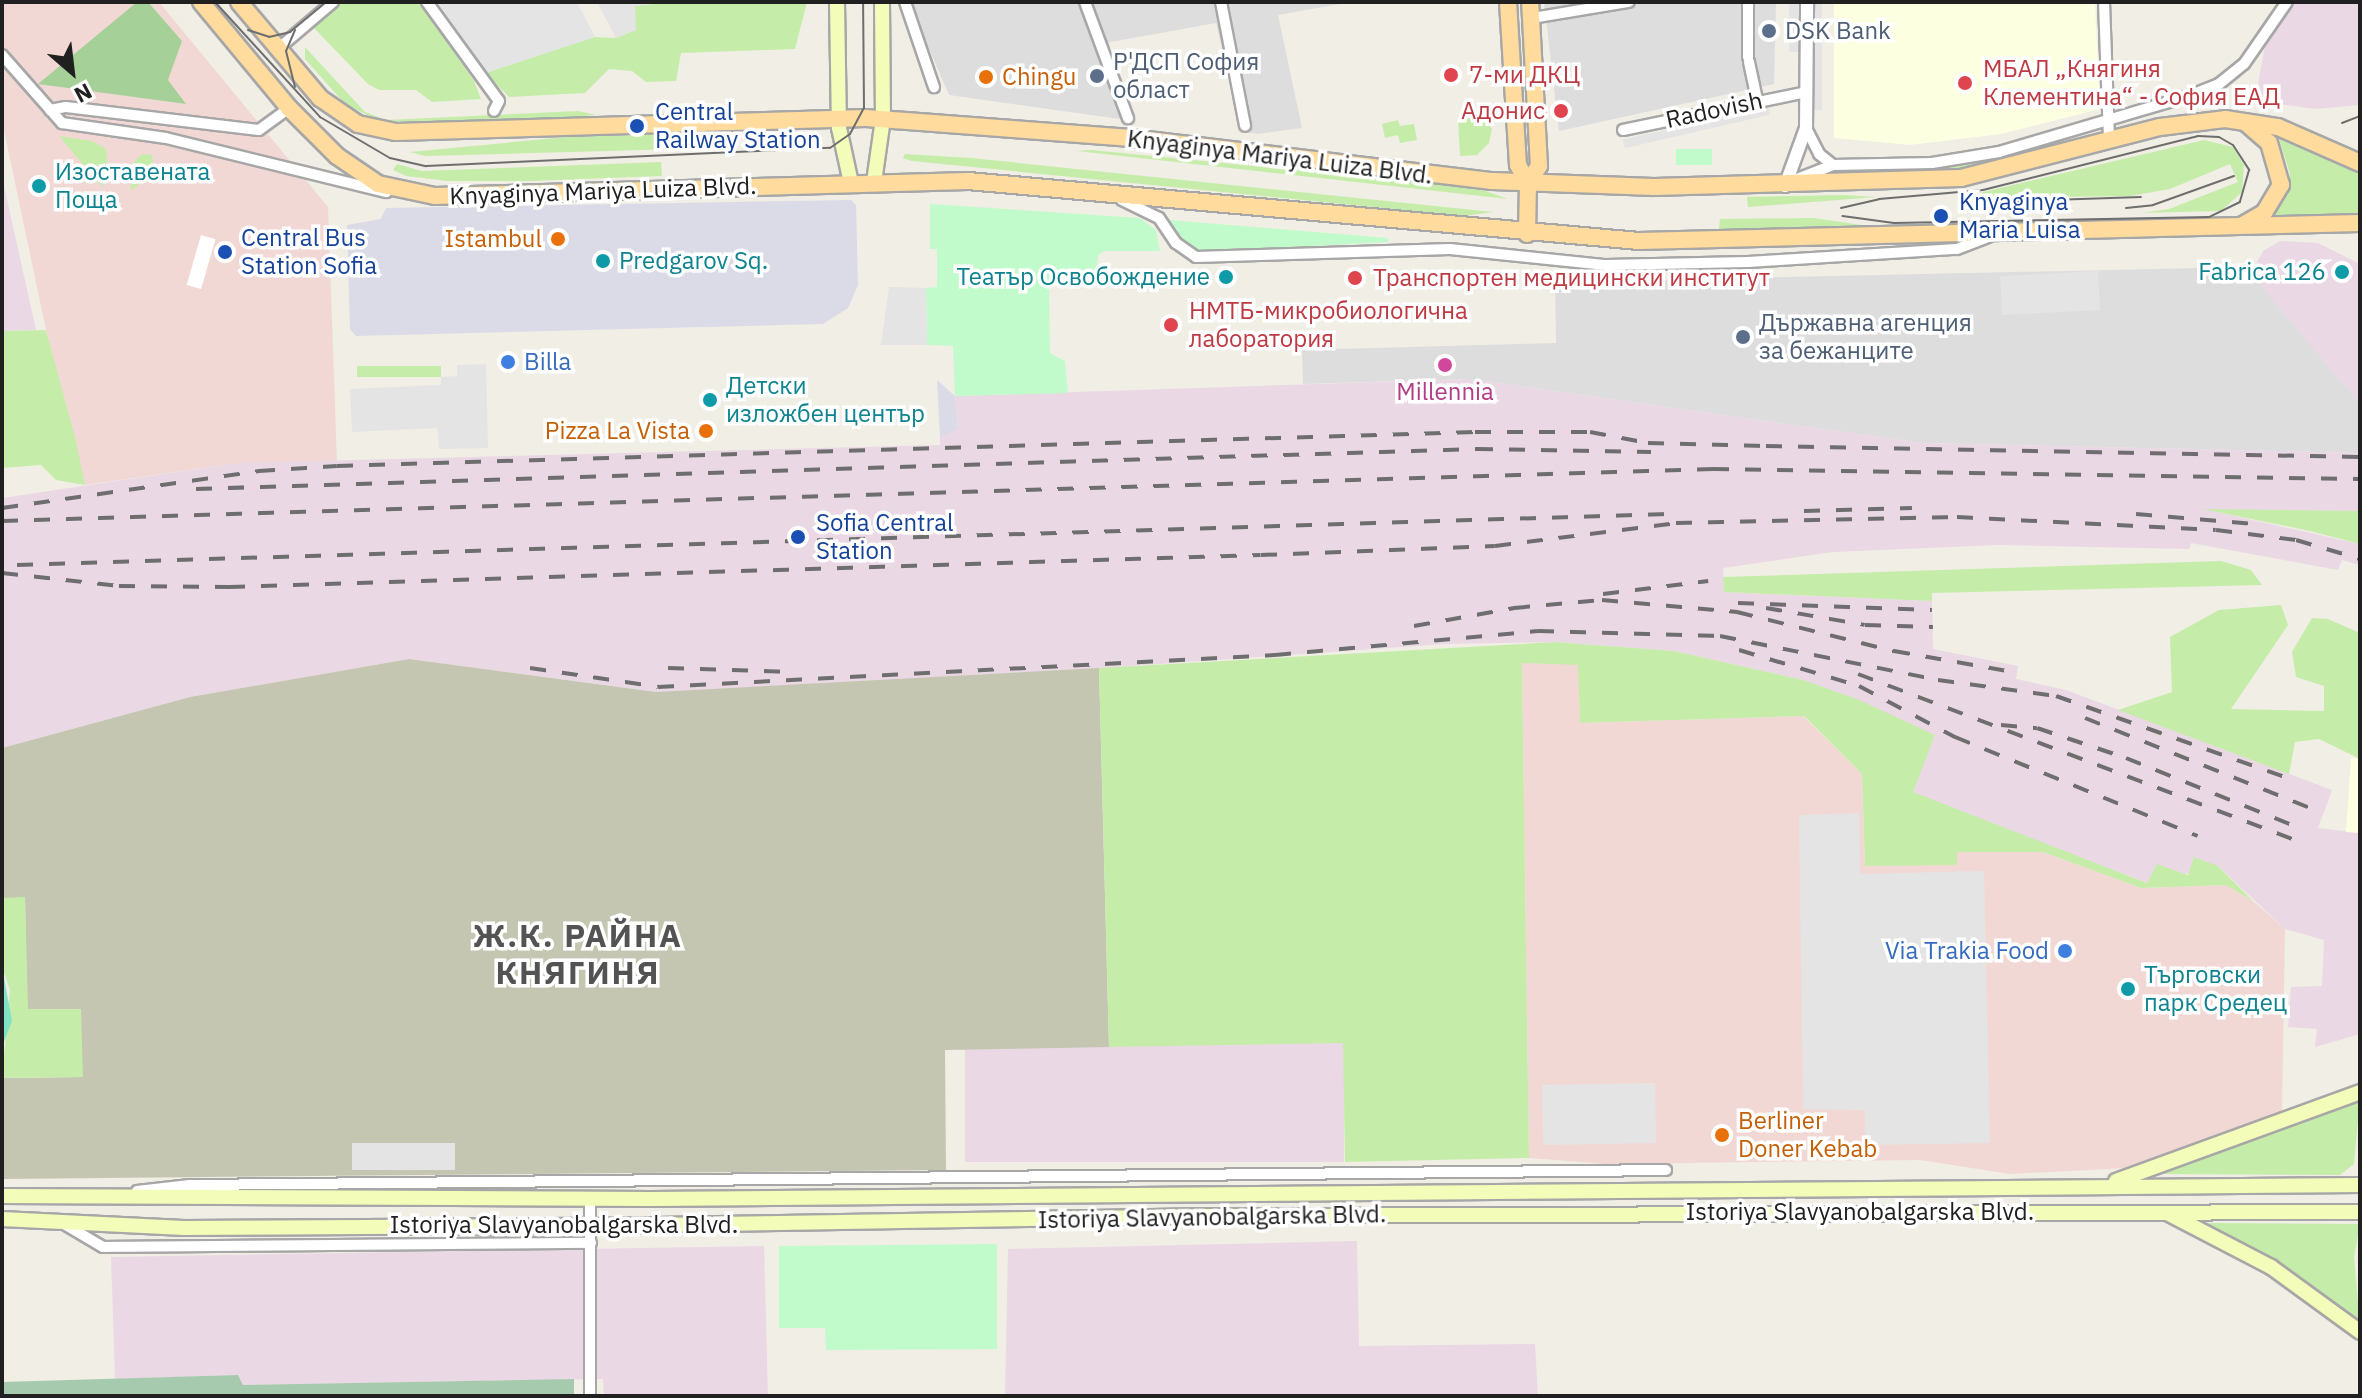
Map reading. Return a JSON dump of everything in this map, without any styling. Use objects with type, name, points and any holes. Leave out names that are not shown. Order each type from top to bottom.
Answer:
[{"type":"main road","name":"Knyaginya Mariya Luiza Blvd.","points":[[201,2],[289,108],[361,176],[404,193],[500,197],[928,179],[1086,189],[1527,234],[1639,241],[1992,235],[2360,223]]},
{"type":"main road","name":"Knyaginya Mariya Luiza Blvd.","points":[[239,2],[320,98],[358,124],[379,130],[883,119],[1131,138],[1528,183],[1785,186],[1961,178],[2160,127],[2242,120],[2278,127],[2360,163]]},
{"type":"main road","points":[[837,2],[839,118],[851,183]]},
{"type":"main road","points":[[874,182],[883,119],[882,2]]},
{"type":"main road","points":[[1508,2],[1518,165],[1528,183],[1527,234]]},
{"type":"main road","points":[[1528,183],[1539,166],[1531,10]]},
{"type":"main road","points":[[2241,226],[2264,213],[2281,185],[2280,168],[2269,143],[2242,120]]},
{"type":"main road","points":[[2335,152],[2360,155]]},
{"type":"main road","points":[[2301,225],[2360,234]]},
{"type":"main road","points":[[2106,1185],[2360,1092]]},
{"type":"main road","name":"Istoriya Slavyanobalgarska Blvd.","points":[[2,1196],[68,1200],[590,1198],[2360,1185]]},
{"type":"main road","points":[[2162,1211],[2271,1267],[2360,1332]]},
{"type":"main road","name":"Istoriya Slavyanobalgarska Blvd.","points":[[2,1219],[64,1224],[591,1226],[1210,1216],[2360,1212]]},
{"type":"street","points":[[279,48],[333,2]]},
{"type":"street","points":[[427,2],[499,101],[494,111]]},
{"type":"street","points":[[905,2],[934,87]]},
{"type":"street","points":[[1085,2],[1128,118]]},
{"type":"street","points":[[1221,2],[1245,126]]},
{"type":"street","points":[[1531,10],[1629,2]]},
{"type":"street","points":[[1748,2],[1749,60],[1757,101]]},
{"type":"street","points":[[1785,186],[1806,128],[1807,2]]},
{"type":"street","points":[[2055,138],[2111,141],[2104,2]]},
{"type":"street","points":[[1785,186],[1810,170],[1833,165],[1932,163],[2055,138],[2189,96],[2233,74],[2287,2]]},
{"type":"street","points":[[2,55],[62,123],[166,138],[312,178],[404,193]]},
{"type":"street","name":"Radovish","points":[[1623,130],[1806,92]]},
{"type":"street","points":[[50,110],[66,107],[259,130],[289,108]]},
{"type":"street","points":[[1806,128],[1819,154],[1833,165]]},
{"type":"street","name":"Knyaginya Mariya Luiza Blvd.","points":[[1086,189],[1153,214],[1176,243],[1196,257],[1450,249],[1606,265],[1748,262],[1957,249],[1992,235]]},
{"type":"street","name":"Istoriya Slavyanobalgarska Blvd.","points":[[68,1200],[161,1188],[1666,1170]]},
{"type":"street","points":[[590,1198],[590,1396]]},
{"type":"street","name":"Istoriya Slavyanobalgarska Blvd.","points":[[64,1224],[103,1247],[591,1243]]},
{"type":"shaded area","points":[[2,2],[159,2],[328,207],[337,462],[237,463],[85,485],[46,330],[2,121]]},
{"type":"shaded area","points":[[438,2],[577,2],[595,37],[485,73]]},
{"type":"shaded area","points":[[597,2],[668,2],[635,6],[636,30],[616,38]]},
{"type":"shaded area","points":[[909,2],[1351,2],[1278,15],[1302,128],[1258,134],[1241,131],[1216,23],[1105,43],[1134,121],[949,95]]},
{"type":"shaded area","points":[[1544,2],[1776,2],[1774,84],[1559,131]]},
{"type":"shaded area","points":[[1789,2],[1802,2],[1802,52],[1789,52]]},
{"type":"shaded area","points":[[1813,2],[1822,2],[1822,110],[1813,110]]},
{"type":"shaded area","name":"МБАЛ „Княгиня Клементина“ - София ЕАД","points":[[1834,2],[2095,2],[2100,109],[2001,134],[1910,145],[1834,138]]},
{"type":"shaded area","points":[[2294,2],[2360,2],[2360,105],[2316,109],[2255,101],[2265,45]]},
{"type":"shaded area","points":[[1768,106],[1770,115],[1625,148],[1623,140]]},
{"type":"shaded area","points":[[2,177],[36,330],[2,331]]},
{"type":"shaded area","name":"Predgarov Sq.","points":[[851,200],[856,205],[858,285],[848,308],[823,324],[356,336],[350,329],[347,225],[381,219],[386,208]]},
{"type":"shaded area","points":[[2280,241],[2318,243],[2360,264],[2360,404],[2251,274],[2263,251]]},
{"type":"shaded area","points":[[2247,267],[2360,404],[2360,453],[1922,443],[1469,379],[1303,384],[1302,350],[1556,343],[1555,282]]},
{"type":"shaded area","points":[[2098,271],[2100,310],[2002,315],[2000,276]]},
{"type":"shaded area","points":[[889,287],[926,288],[927,345],[881,345]]},
{"type":"shaded area","points":[[486,364],[488,448],[439,449],[437,428],[352,432],[350,389],[441,385],[441,377],[457,376],[457,365]]},
{"type":"shaded area","points":[[1469,379],[1922,443],[2360,453],[2360,511],[2208,510],[2360,544],[2360,565],[2342,560],[2338,570],[2191,543],[2189,549],[1998,545],[1833,552],[1723,568],[1724,592],[1932,601],[1933,649],[2018,666],[2016,679],[2066,690],[2332,790],[2318,828],[2360,833],[2360,1034],[2315,1047],[2317,1029],[2288,1027],[2291,987],[2322,986],[2324,940],[2285,929],[2218,866],[2148,883],[1912,792],[1935,735],[1803,680],[1674,651],[1555,642],[1445,644],[845,686],[656,692],[409,659],[190,697],[2,748],[2,498],[237,463],[940,445],[940,437],[958,428],[955,396]]},
{"type":"shaded area","points":[[937,380],[955,396],[958,429],[940,437]]},
{"type":"shaded area","points":[[409,659],[656,692],[1099,668],[1109,1047],[945,1050],[946,1170],[2,1179],[2,1078],[83,1077],[27,1009],[25,898],[2,898],[2,748],[190,697]]},
{"type":"shaded area","points":[[1522,663],[1579,664],[1580,723],[1803,716],[1862,774],[1865,866],[1957,864],[1956,852],[2043,852],[2141,888],[2226,885],[2253,901],[2285,929],[2282,1111],[2128,1168],[2010,1174],[1920,1160],[1606,1164],[1529,1158]]},
{"type":"shaded area","points":[[2351,758],[2360,759],[2360,833],[2346,832]]},
{"type":"shaded area","points":[[1859,813],[1860,874],[1984,871],[1990,1143],[1866,1145],[1864,1101],[1864,1110],[1803,1109],[1799,815]]},
{"type":"shaded area","points":[[965,1043],[1344,1043],[1344,1162],[965,1162]]},
{"type":"shaded area","points":[[1655,1083],[1656,1143],[1543,1145],[1542,1085]]},
{"type":"shaded area","points":[[352,1143],[455,1143],[455,1170],[352,1170]]},
{"type":"shaded area","points":[[1357,1241],[1359,1346],[1535,1344],[1538,1396],[1005,1396],[1008,1249]]},
{"type":"shaded area","points":[[764,1246],[768,1396],[604,1396],[603,1379],[243,1385],[237,1375],[115,1379],[111,1257]]},
{"type":"shaded area","points":[[238,1375],[243,1385],[574,1379],[574,1396],[2,1396],[2,1382]]},
{"type":"green space","points":[[137,2],[148,2],[182,41],[168,80],[186,104],[38,84]]},
{"type":"green space","points":[[340,2],[419,2],[474,81],[481,99],[432,102],[416,90],[379,90],[368,84],[312,26]]},
{"type":"green space","points":[[668,2],[807,2],[795,49],[681,53],[676,81],[646,82],[632,71],[609,69],[585,93],[509,97],[485,73],[594,37],[616,38],[635,30],[635,6]]},
{"type":"green space","points":[[305,47],[365,112],[386,120],[578,111],[596,115],[507,124],[379,121],[345,104],[305,59]]},
{"type":"green space","points":[[1483,117],[1492,129],[1489,143],[1477,155],[1460,156],[1458,118]]},
{"type":"green space","points":[[1398,120],[1400,126],[1414,124],[1417,140],[1400,143],[1398,135],[1385,138],[1382,124]]},
{"type":"green space","points":[[678,134],[678,149],[425,156],[410,152],[566,137]]},
{"type":"green space","points":[[59,136],[92,141],[106,149],[108,166],[102,187]]},
{"type":"green space","points":[[2279,139],[2360,172],[2360,217],[2270,219],[2283,202],[2290,174]]},
{"type":"green space","points":[[2204,140],[2233,147],[2244,165],[2242,192],[2221,211],[2141,213],[2169,209],[2238,182],[2230,164],[2170,189],[2130,196],[1958,198]]},
{"type":"green space","points":[[2051,144],[2052,148],[1960,169],[1826,175],[1925,169]]},
{"type":"green space","points":[[1676,149],[1712,149],[1712,165],[1676,165]]},
{"type":"green space","points":[[1077,151],[1477,188],[1508,199]]},
{"type":"green space","points":[[142,154],[152,155],[154,171],[131,191],[132,164]]},
{"type":"green space","points":[[905,154],[971,158],[1493,212],[1465,216],[1403,210],[912,161],[903,158]]},
{"type":"green space","points":[[661,162],[662,176],[531,181],[447,181],[406,176],[393,170],[397,164],[422,171]]},
{"type":"green space","points":[[1747,197],[1876,197],[1748,207]]},
{"type":"green space","points":[[930,204],[1140,218],[1156,230],[1160,251],[1105,251],[1099,254],[1094,278],[1064,280],[1049,288],[1050,353],[1065,361],[1068,393],[955,396],[953,346],[927,345],[926,288],[937,287],[937,249],[930,249]]},
{"type":"green space","points":[[1813,218],[1869,226],[1719,229],[1720,219]]},
{"type":"green space","points":[[1169,220],[1388,238],[1388,242],[1201,252],[1180,241]]},
{"type":"green space","points":[[46,330],[85,485],[56,480],[41,465],[2,468],[2,331]]},
{"type":"green space","points":[[357,366],[441,366],[441,377],[357,377]]},
{"type":"green space","points":[[2202,509],[2360,511],[2360,544],[2310,531]]},
{"type":"green space","points":[[2221,561],[2251,570],[2262,585],[1932,593],[1932,601],[1724,592],[1723,577]]},
{"type":"green space","points":[[2281,605],[2288,625],[2231,709],[2324,711],[2324,686],[2296,677],[2292,652],[2312,618],[2328,619],[2360,633],[2360,759],[2319,739],[2295,742],[2289,774],[2118,710],[2172,692],[2170,637],[2219,610]]},
{"type":"green space","points":[[1555,642],[1674,651],[1803,680],[1857,699],[1935,735],[1913,792],[2147,883],[2157,864],[2188,875],[2194,857],[2218,866],[2253,901],[2226,885],[2141,888],[2043,852],[1957,852],[1957,865],[1865,866],[1862,774],[1804,716],[1580,723],[1578,665],[1522,663],[1529,1158],[1345,1162],[1343,1043],[1109,1047],[1099,668]]},
{"type":"green space","points":[[25,897],[28,1009],[81,1009],[83,1077],[2,1078],[10,990],[2,967],[2,898]]},
{"type":"green space","points":[[2,967],[12,1021],[2,1047]]},
{"type":"green space","points":[[2360,1098],[2354,1164],[2340,1175],[2152,1174]]},
{"type":"green space","points":[[2202,1223],[2360,1224],[2354,1257],[2360,1326],[2260,1251]]},
{"type":"green space","points":[[997,1244],[997,1349],[826,1350],[825,1328],[779,1328],[779,1246]]},
{"type":"pier","points":[[201,235],[215,239],[201,289],[187,285]]},
{"type":"tram line","points":[[215,2],[320,117],[390,158],[426,166],[830,148],[850,134],[864,108],[863,2]]},
{"type":"tram line","points":[[248,30],[269,37],[290,32],[326,2]]},
{"type":"tram line","points":[[295,30],[286,51],[295,87]]},
{"type":"tram line","points":[[2342,123],[2360,116]]},
{"type":"tram line","points":[[1841,208],[1879,199],[1983,190],[2198,136],[2219,137],[2233,145],[2249,170],[2240,202],[2209,217],[1894,223],[1842,216]]},
{"type":"tram line","points":[[2126,208],[2153,205],[2234,176]]},
{"type":"tram line","points":[[1961,203],[2141,197]]},
{"type":"railway","points":[[2,508],[259,471],[337,466],[1475,432],[1590,432],[1648,443],[2360,457]]},
{"type":"railway","points":[[196,489],[1477,449],[1651,452]]},
{"type":"railway","points":[[2,521],[1713,469],[2360,479]]},
{"type":"railway","points":[[1804,511],[1912,508]]},
{"type":"railway","points":[[17,565],[1668,514]]},
{"type":"railway","points":[[2136,514],[2255,524]]},
{"type":"railway","points":[[2,573],[119,586],[229,587],[1495,546],[1676,523],[1957,517],[2216,530],[2296,540],[2360,559]]},
{"type":"railway","points":[[1603,594],[1708,581]]},
{"type":"railway","points":[[1414,626],[1514,608],[1602,600],[1737,612],[1894,651],[2007,671]]},
{"type":"railway","points":[[1738,603],[1932,610]]},
{"type":"railway","points":[[1766,608],[1865,625],[1933,627]]},
{"type":"railway","points":[[530,668],[658,687],[1275,655],[1538,631],[1720,636],[1938,680],[2056,696],[2296,781]]},
{"type":"railway","points":[[1739,650],[1859,686],[1955,737],[2198,836]]},
{"type":"railway","points":[[668,668],[792,672]]},
{"type":"railway","points":[[1858,674],[2295,840]]},
{"type":"railway","points":[[2085,718],[2313,809]]},
{"type":"railway","points":[[2001,725],[2037,728],[2126,758],[2302,829]]},
{"type":"place","name":"DSK Bank","points":[[1769,31]]},
{"type":"place","name":"7-ми ДКЦ","points":[[1451,75]]},
{"type":"place","name":"Р'ДСП София област","points":[[1097,76]]},
{"type":"place","name":"Chingu","points":[[986,77]]},
{"type":"place","name":"МБАЛ „Княгиня Клементина“ - София ЕАД","points":[[1965,83]]},
{"type":"place","name":"Адонис","points":[[1561,111]]},
{"type":"place","name":"Central Railway Station","points":[[637,126]]},
{"type":"place","name":"Изоставената Поща","points":[[39,186]]},
{"type":"place","name":"Knyaginya Maria Luisa","points":[[1941,216]]},
{"type":"place","name":"Istambul","points":[[558,239]]},
{"type":"place","name":"Central Bus Station Sofia","points":[[225,252]]},
{"type":"place","name":"Predgarov Sq.","points":[[603,261]]},
{"type":"place","name":"Fabrica 126","points":[[2342,272]]},
{"type":"place","name":"Театър Освобождение","points":[[1226,277]]},
{"type":"place","name":"Транспортен медицински институт","points":[[1355,278]]},
{"type":"place","name":"НМТБ-микробиологична лаборатория","points":[[1171,325]]},
{"type":"place","name":"Държавна агенция за бежанците","points":[[1743,337]]},
{"type":"place","name":"Billa","points":[[508,362]]},
{"type":"place","name":"Millennia","points":[[1445,365]]},
{"type":"place","name":"Детски изложбен център","points":[[710,400]]},
{"type":"place","name":"Pizza La Vista","points":[[706,431]]},
{"type":"place","name":"Sofia Central Station","points":[[798,537]]},
{"type":"place","name":"Via Trakia Food","points":[[2065,951]]},
{"type":"place","name":"Търговски парк Средец","points":[[2128,989]]},
{"type":"place","name":"Berliner Doner Kebab","points":[[1722,1135]]},
{"type":"district","name":"Ж.К. РАЙНА КНЯГИНЯ","points":[[578,954]]}]
